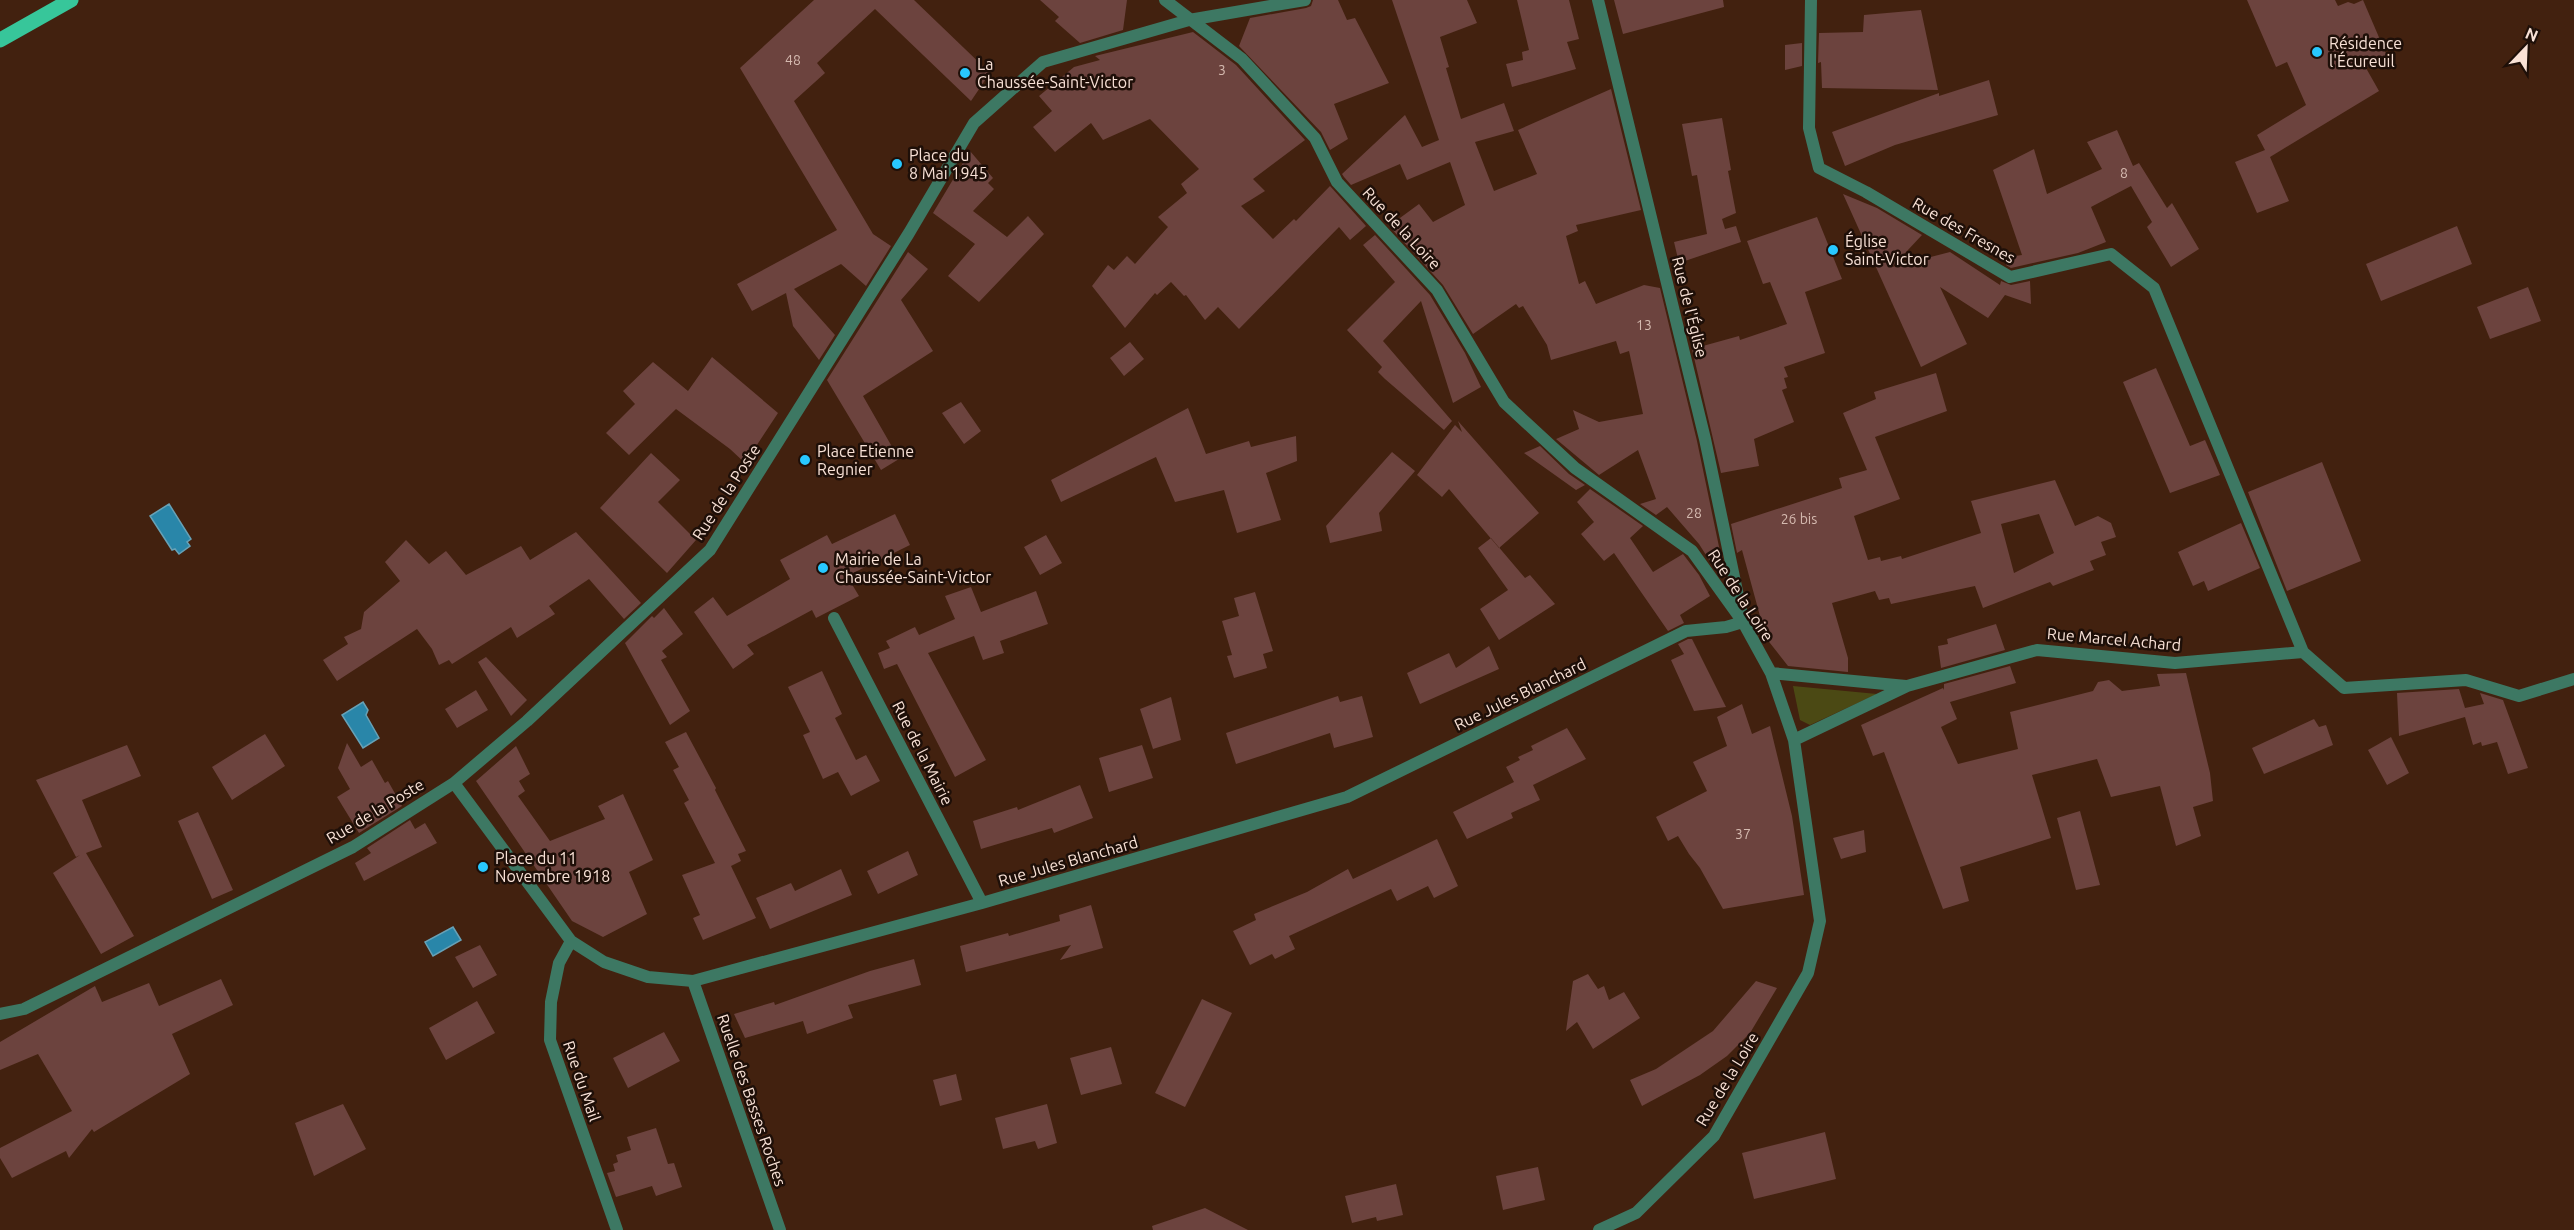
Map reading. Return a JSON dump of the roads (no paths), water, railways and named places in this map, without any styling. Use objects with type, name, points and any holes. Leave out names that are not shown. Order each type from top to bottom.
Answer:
[{"type":"main road","points":[[0,40],[71,0]]},
{"type":"street","name":"Rue de la Loire","points":[[1165,0],[1242,59],[1316,138],[1338,182],[1437,290],[1504,402],[1575,468],[1692,551],[1743,622],[1771,673],[1794,740],[1820,921],[1808,973],[1714,1136],[1636,1213],[1599,1230]]},
{"type":"street","name":"Rue de la Poste","points":[[0,1014],[24,1009],[353,847],[454,783],[527,721],[710,550],[909,232],[974,123],[1043,62],[1189,20],[1305,0]]},
{"type":"street","name":"Rue de l'Église","points":[[1598,0],[1705,439],[1743,622]]},
{"type":"street","name":"Rue des Fresnes","points":[[1811,0],[1809,128],[1819,168],[1866,192],[2010,277],[2111,254],[2154,288],[2303,652]]},
{"type":"street","name":"Rue de la Mairie","points":[[834,618],[982,903]]},
{"type":"street","name":"Rue Jules Blanchard","points":[[454,783],[571,941],[604,962],[637,973],[693,981],[982,903],[1347,797],[1686,631],[1726,627],[1743,622]]},
{"type":"street","name":"Rue Marcel Achard","points":[[1794,740],[1907,686],[2037,650],[2175,663],[2303,652]]},
{"type":"street","points":[[2303,652],[2344,688],[2466,680],[2519,696],[2574,680]]},
{"type":"street","points":[[1771,673],[1907,686]]},
{"type":"street","name":"Rue du Mail","points":[[571,941],[559,963],[550,1002],[550,1040],[617,1230]]},
{"type":"street","name":"Ruelle des Basses Roches","points":[[693,981],[780,1230]]},
{"type":"water","points":[[169,504],[191,539],[187,542],[190,546],[179,554],[175,549],[172,550],[150,516]]},
{"type":"water","points":[[363,702],[368,710],[366,715],[379,738],[363,748],[342,715]]},
{"type":"water","points":[[453,927],[461,940],[433,956],[425,942]]},
{"type":"place","name":"Résidence l'Écureuil","points":[[2317,52]]},
{"type":"place","name":"La Chaussée-Saint-Victor","points":[[965,73]]},
{"type":"place","name":"Place du 8 Mai 1945","points":[[897,164]]},
{"type":"place","name":"Église Saint-Victor","points":[[1833,250]]},
{"type":"place","name":"Place Etienne Regnier","points":[[805,460]]},
{"type":"place","name":"Mairie de La Chaussée-Saint-Victor","points":[[823,568]]},
{"type":"place","name":"Place du 11 Novembre 1918","points":[[483,867]]}]
